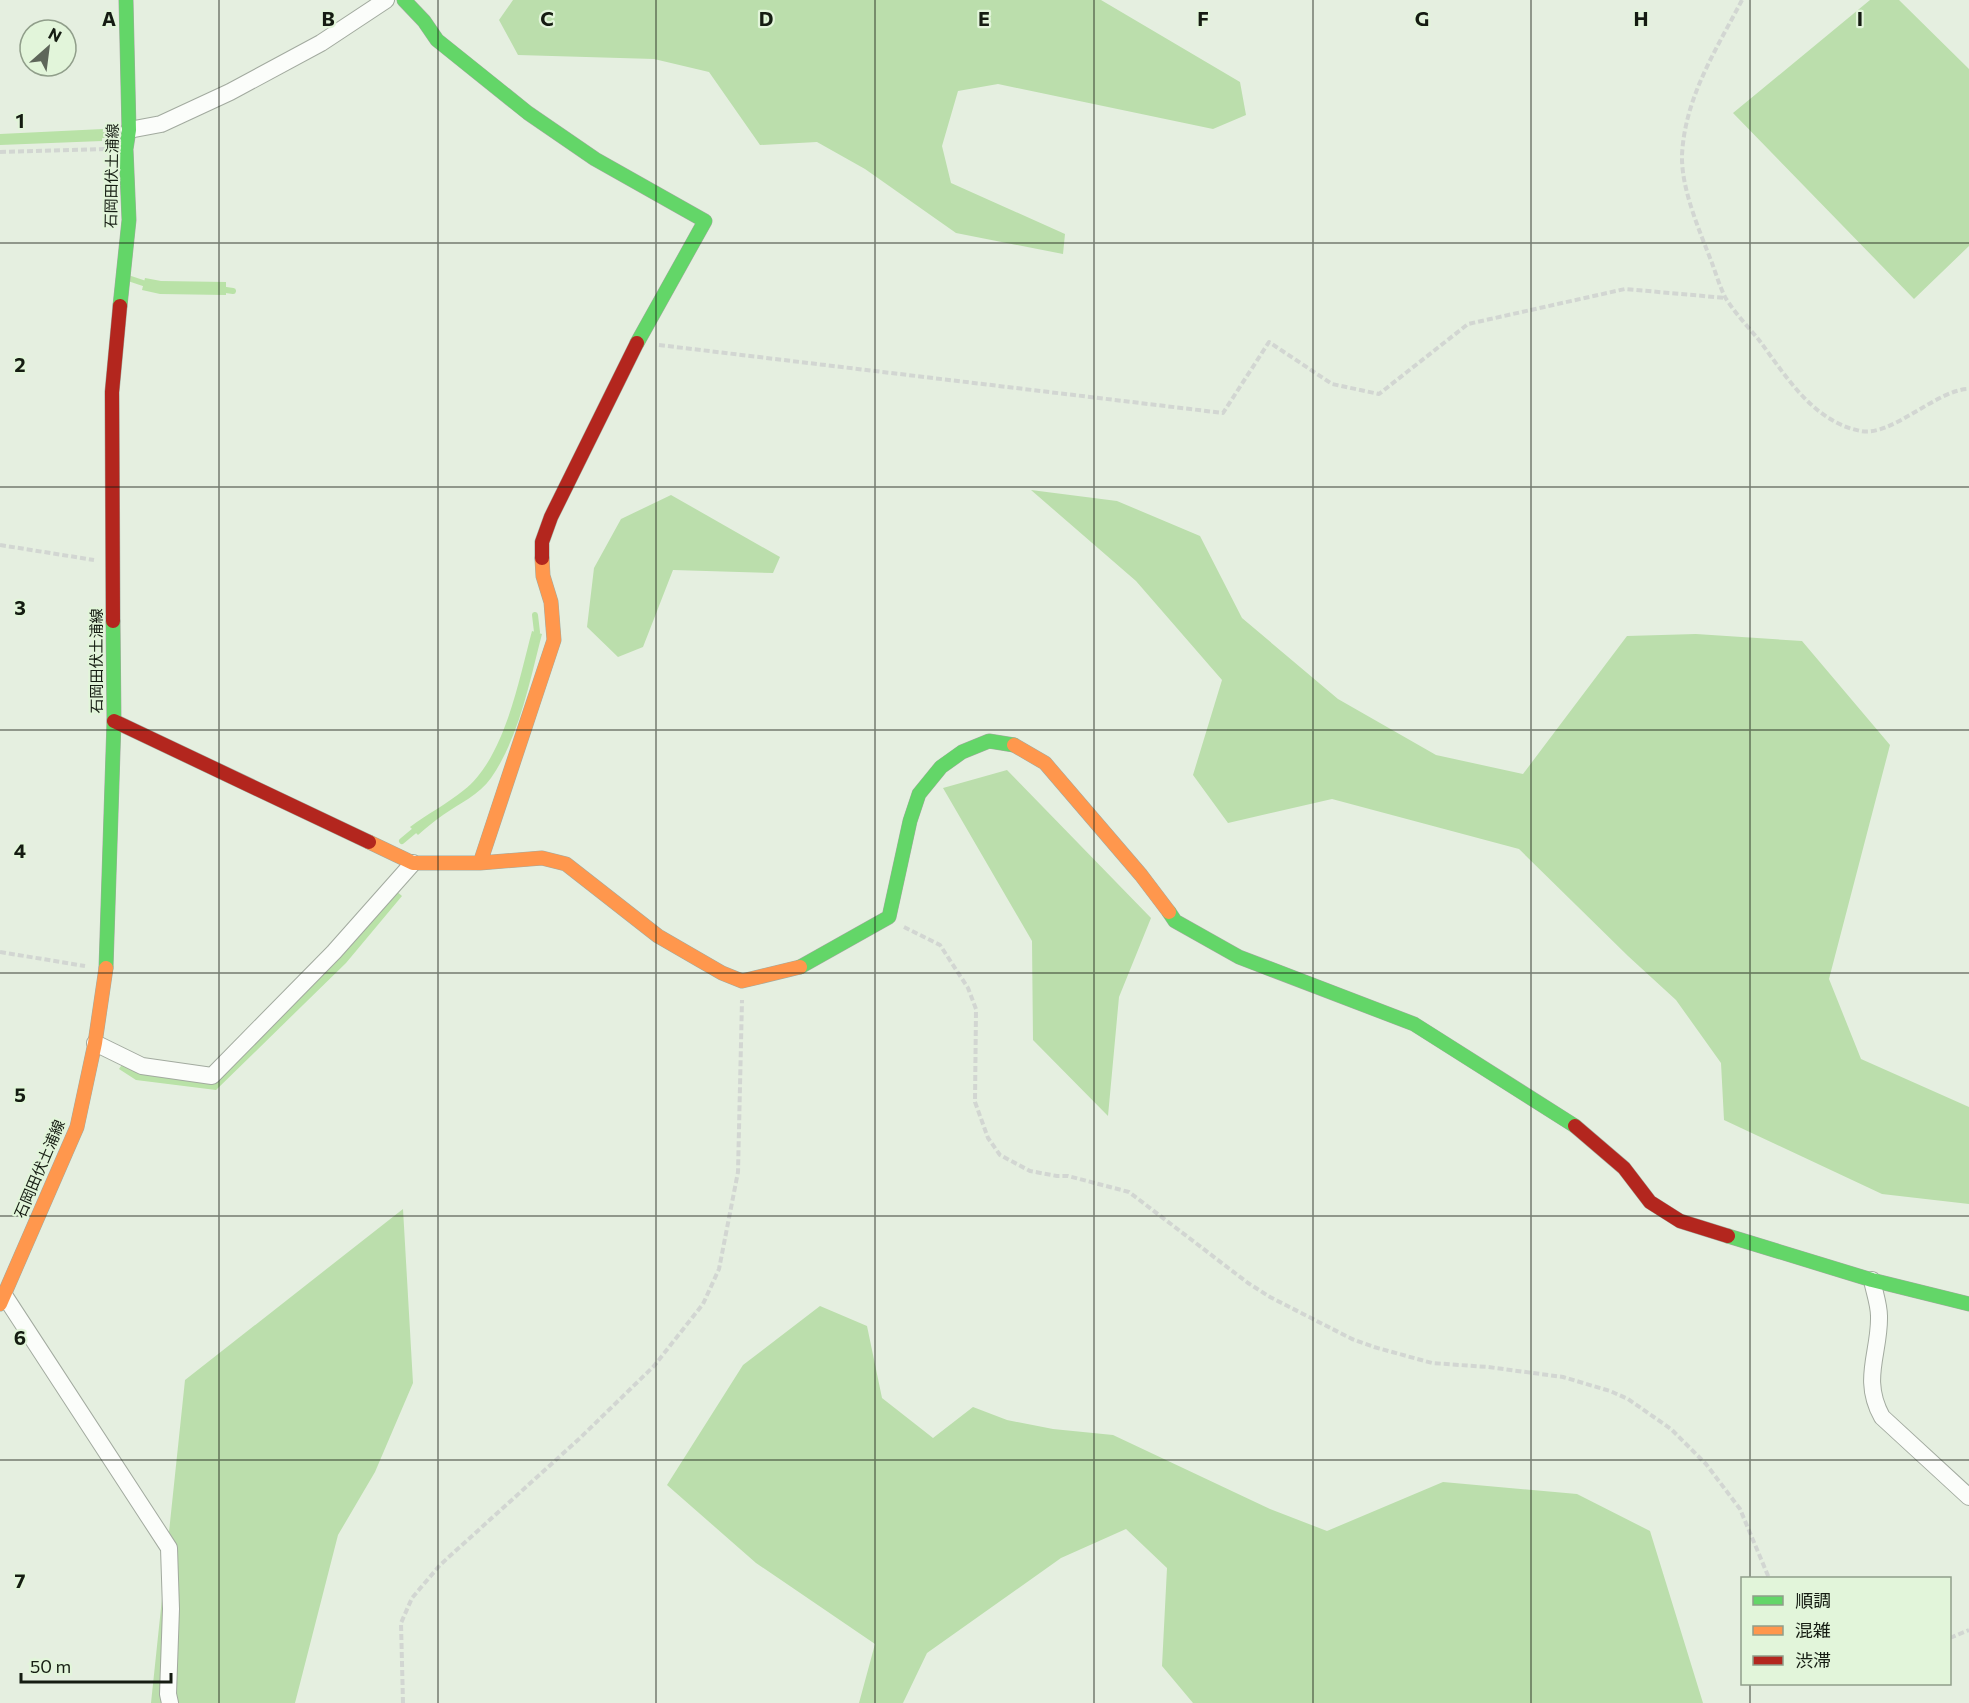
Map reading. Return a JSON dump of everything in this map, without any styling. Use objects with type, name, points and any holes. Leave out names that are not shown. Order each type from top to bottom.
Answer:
[{"type":"street","name":"石岡田伏土浦線","points":[[2,1300],[77,1127],[95,1043],[106,969],[114,721],[112,392],[129,220],[126,149],[129,130],[126,0]]},
{"type":"street","points":[[129,130],[161,124],[230,92],[321,43],[386,0]]},
{"type":"street","points":[[404,0],[424,21],[437,40],[528,112],[595,159],[705,222],[638,342],[551,517],[542,542],[543,576],[551,602],[554,640],[480,863]]},
{"type":"street","points":[[114,721],[413,863],[480,863],[542,858],[566,864],[658,936],[722,973],[742,981],[799,968],[889,917],[910,820],[919,794],[941,767],[962,752],[988,741],[1016,745],[1045,763],[1141,875],[1175,921],[1239,957],[1414,1024],[1575,1126],[1624,1168],[1650,1202],[1680,1221],[1872,1280],[1969,1304]]},
{"type":"street","points":[[95,1043],[142,1066],[212,1076],[334,952],[413,863]]},
{"type":"street","points":[[1872,1280],[1879,1316],[1870,1380],[1879,1412],[1969,1497]]},
{"type":"street","points":[[2,1300],[169,1548],[170,1703]]},
{"type":"path","points":[[1742,0],[1693,97],[1685,123],[1682,157],[1690,206],[1726,298],[1804,399],[1823,415],[1850,428],[1870,432],[1911,415],[1955,390],[1969,389]]},
{"type":"path","points":[[0,152],[126,149]]},
{"type":"path","points":[[638,342],[1223,412],[1269,342],[1332,384],[1379,394],[1468,324],[1625,289],[1726,298]]},
{"type":"path","points":[[0,544],[113,563]]},
{"type":"path","points":[[889,917],[940,945],[968,988],[976,1009],[975,1102],[988,1138],[1000,1155],[1030,1171],[1068,1176],[1129,1192],[1270,1298],[1352,1339],[1432,1363],[1488,1367],[1563,1377],[1610,1391],[1628,1399],[1671,1429],[1706,1464],[1740,1509],[1768,1577]]},
{"type":"path","points":[[0,952],[106,969]]},
{"type":"path","points":[[403,1703],[401,1623],[412,1598],[440,1565],[579,1439],[654,1366],[703,1304],[719,1269],[738,1172],[742,981]]},
{"type":"path","points":[[1951,1638],[1969,1630]]},
{"type":"shaded area","points":[[513,0],[1101,0],[1240,82],[1246,115],[1213,129],[998,84],[958,91],[942,146],[951,183],[1065,234],[1063,254],[956,233],[865,169],[817,142],[760,145],[709,72],[654,59],[518,55],[499,20]]},
{"type":"shaded area","points":[[1870,0],[1899,0],[1969,69],[1969,246],[1914,299],[1733,113]]},
{"type":"shaded area","points":[[103,129],[102,141],[0,145],[0,134]]},
{"type":"shaded area","points":[[145,278],[161,281],[226,282],[226,295],[160,294],[142,290]]},
{"type":"shaded area","points":[[1031,490],[1117,501],[1200,536],[1242,618],[1338,699],[1436,755],[1523,774],[1627,636],[1696,634],[1802,641],[1890,745],[1829,979],[1861,1059],[1969,1107],[1969,1204],[1882,1194],[1724,1120],[1721,1063],[1676,1000],[1519,849],[1332,799],[1228,823],[1193,775],[1222,680],[1136,581]]},
{"type":"shaded area","points":[[671,495],[780,557],[773,573],[673,570],[643,647],[618,657],[587,627],[594,568],[621,519]]},
{"type":"shaded area","points":[[532,631],[542,634],[516,727],[501,762],[481,789],[418,835],[410,827],[464,790],[478,776],[490,758],[516,694]]},
{"type":"shaded area","points":[[1007,770],[1151,918],[1119,997],[1108,1116],[1033,1040],[1032,941],[943,788]]},
{"type":"shaded area","points":[[394,889],[402,896],[346,963],[216,1090],[136,1080],[119,1069],[125,1060],[213,1081]]},
{"type":"shaded area","points":[[403,1209],[413,1383],[375,1472],[338,1535],[295,1703],[151,1703],[185,1380]]},
{"type":"shaded area","points":[[820,1306],[867,1326],[882,1398],[933,1438],[973,1407],[1007,1420],[1053,1429],[1113,1435],[1270,1509],[1327,1531],[1443,1482],[1577,1494],[1650,1531],[1703,1703],[1193,1703],[1162,1666],[1167,1568],[1126,1529],[1061,1558],[927,1653],[903,1703],[859,1703],[875,1644],[756,1563],[667,1485],[743,1365]]},
{"type":"waterway","points":[[97,135],[109,135]]},
{"type":"waterway","points":[[128,278],[149,285]]},
{"type":"waterway","points":[[219,289],[233,291]]},
{"type":"waterway","points":[[535,615],[537,632],[535,639]]},
{"type":"waterway","points":[[402,841],[420,826]]},
{"type":"traffic: fast","points":[[120,306],[129,220],[126,149],[129,130],[126,0]]},
{"type":"traffic: fast","points":[[404,0],[424,21],[437,40],[528,113],[595,159],[705,221],[637,343]]},
{"type":"traffic: fast","points":[[106,968],[114,721],[113,621]]},
{"type":"traffic: fast","points":[[800,967],[889,917],[910,821],[919,794],[941,767],[962,752],[989,741],[1014,745]]},
{"type":"traffic: fast","points":[[1169,912],[1175,921],[1239,957],[1414,1024],[1575,1126]]},
{"type":"traffic: fast","points":[[1728,1236],[1872,1280],[1969,1304]]},
{"type":"traffic: slow","points":[[480,863],[554,640],[551,602],[543,576],[542,558]]},
{"type":"traffic: slow","points":[[1014,745],[1045,763],[1141,875],[1169,912]]},
{"type":"traffic: slow","points":[[369,842],[413,863],[480,863],[542,858],[566,864],[658,936],[722,973],[742,981],[800,967]]},
{"type":"traffic: slow","points":[[0,1304],[77,1127],[95,1043],[106,968]]},
{"type":"traffic: jam","points":[[113,621],[112,392],[120,306]]},
{"type":"traffic: jam","points":[[542,558],[542,542],[551,517],[637,343]]},
{"type":"traffic: jam","points":[[114,721],[369,842]]},
{"type":"traffic: jam","points":[[1575,1126],[1624,1168],[1650,1202],[1680,1221],[1728,1236]]}]
